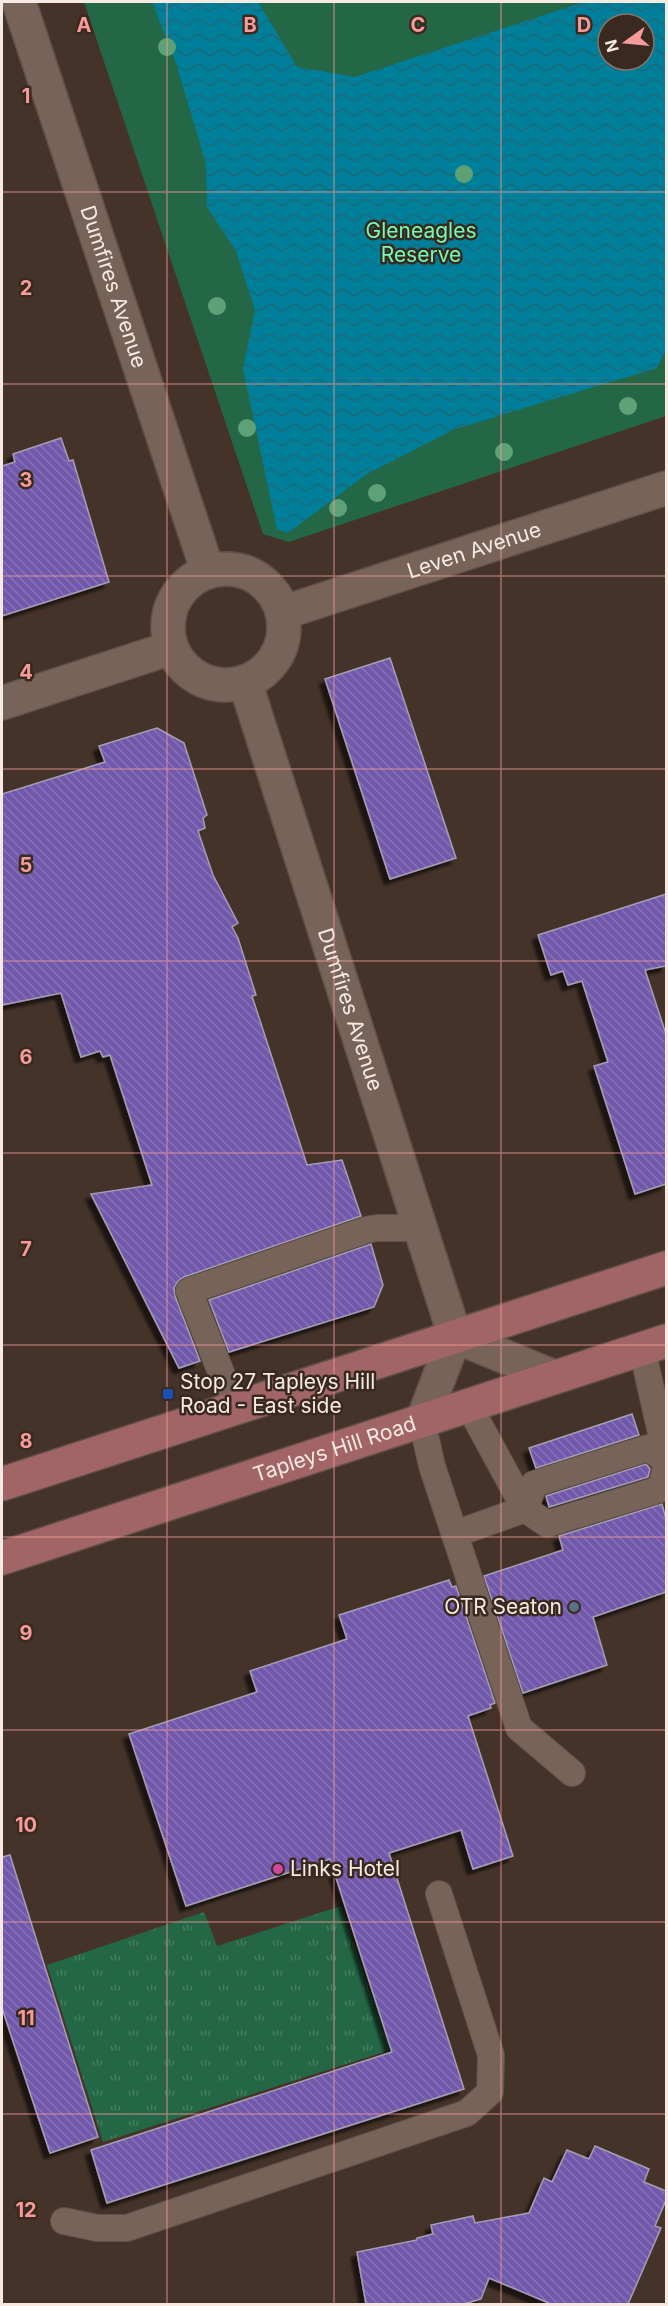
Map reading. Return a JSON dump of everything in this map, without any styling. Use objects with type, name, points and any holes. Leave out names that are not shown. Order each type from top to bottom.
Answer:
[{"type":"main road","points":[[2,1484],[666,1268]]},
{"type":"main road","name":"Tapleys Hill Road","points":[[2,1558],[654,1345]]},
{"type":"street","name":"Dumfires Avenue","points":[[19,2],[208,572]]},
{"type":"street","name":"Leven Avenue","points":[[282,613],[666,488]]},
{"type":"street","points":[[227,569],[246,572],[262,581],[275,596],[282,613],[284,630],[280,647],[272,662],[260,675],[245,682],[227,686],[209,683],[193,675],[180,663],[171,648],[168,629],[170,610],[178,593],[191,580],[208,572],[227,569]]},
{"type":"street","points":[[2,703],[171,648]]},
{"type":"street","name":"Dumfires Avenue","points":[[245,682],[455,1336]]},
{"type":"street","points":[[422,1422],[455,1336],[555,1377]]},
{"type":"lane","points":[[235,1408],[189,1292],[366,1230],[420,1228]]},
{"type":"lane","points":[[654,1345],[666,1455]]},
{"type":"lane","points":[[469,1406],[525,1509],[547,1524],[661,1489],[666,1467]]},
{"type":"lane","points":[[422,1422],[432,1466],[519,1728],[572,1773]]},
{"type":"lane","points":[[525,1509],[534,1484],[648,1448],[666,1460]]},
{"type":"lane","points":[[455,1534],[525,1509]]},
{"type":"lane","points":[[64,2221],[97,2228],[127,2228],[467,2113],[490,2092],[491,2055],[439,1894]]},
{"type":"green space","name":"Gleneagles Reserve","points":[[84,2],[666,2],[666,416],[289,542],[263,534]]},
{"type":"green space","points":[[341,1906],[390,2050],[103,2142],[47,1965],[204,1912],[217,1946]]},
{"type":"water","name":"Gleneagles Reserve","points":[[152,2],[258,2],[297,67],[355,77],[584,2],[666,2],[666,350],[657,368],[455,429],[367,474],[288,533],[277,529],[243,369],[255,310],[236,251],[207,207],[206,164],[175,60]]},
{"type":"building","points":[[61,438],[69,461],[73,460],[109,582],[2,616],[2,466],[15,462],[13,454]]},
{"type":"building","points":[[390,658],[456,858],[390,879],[325,679]]},
{"type":"building","points":[[157,728],[184,743],[207,815],[203,818],[205,828],[198,831],[213,875],[238,923],[232,927],[238,938],[256,995],[252,996],[307,1165],[342,1160],[361,1216],[178,1281],[174,1288],[175,1296],[200,1361],[179,1368],[91,1194],[152,1185],[110,1055],[103,1057],[100,1051],[81,1057],[61,993],[2,1005],[2,794],[105,762],[99,746]]},
{"type":"building","points":[[666,894],[666,966],[645,970],[666,1034],[666,1184],[635,1194],[594,1066],[608,1062],[582,981],[568,985],[563,971],[551,975],[538,935]]},
{"type":"building","points":[[371,1244],[383,1285],[374,1307],[229,1352],[209,1300]]},
{"type":"building","points":[[632,1414],[639,1435],[536,1468],[529,1448]]},
{"type":"building","points":[[646,1464],[650,1469],[648,1477],[549,1507],[546,1496]]},
{"type":"building","name":"OTR Seaton","points":[[662,1504],[666,1519],[666,1592],[593,1617],[607,1665],[523,1693],[484,1576],[563,1550],[559,1536]]},
{"type":"building","points":[[449,1580],[452,1587],[456,1586],[495,1703],[490,1705],[491,1708],[468,1716],[513,1856],[473,1869],[461,1830],[389,1853],[464,2089],[107,2203],[91,2150],[392,2052],[330,1859],[186,1906],[129,1734],[257,1692],[250,1671],[347,1639],[339,1615]]},
{"type":"building","points":[[10,1855],[98,2137],[50,2153],[2,2008],[2,1857]]},
{"type":"building","points":[[595,2146],[649,2169],[644,2182],[666,2191],[666,2200],[655,2226],[661,2228],[628,2304],[551,2304],[489,2278],[481,2299],[464,2304],[366,2304],[357,2252],[417,2240],[417,2238],[433,2234],[431,2225],[473,2216],[475,2223],[529,2213],[544,2178],[552,2182],[567,2150],[589,2159]]},
{"type":"place","name":"Stop 27 Tapleys Hill Road - East side","points":[[168,1394]]},
{"type":"place","name":"OTR Seaton","points":[[574,1607]]},
{"type":"place","name":"Links Hotel","points":[[278,1869]]}]
